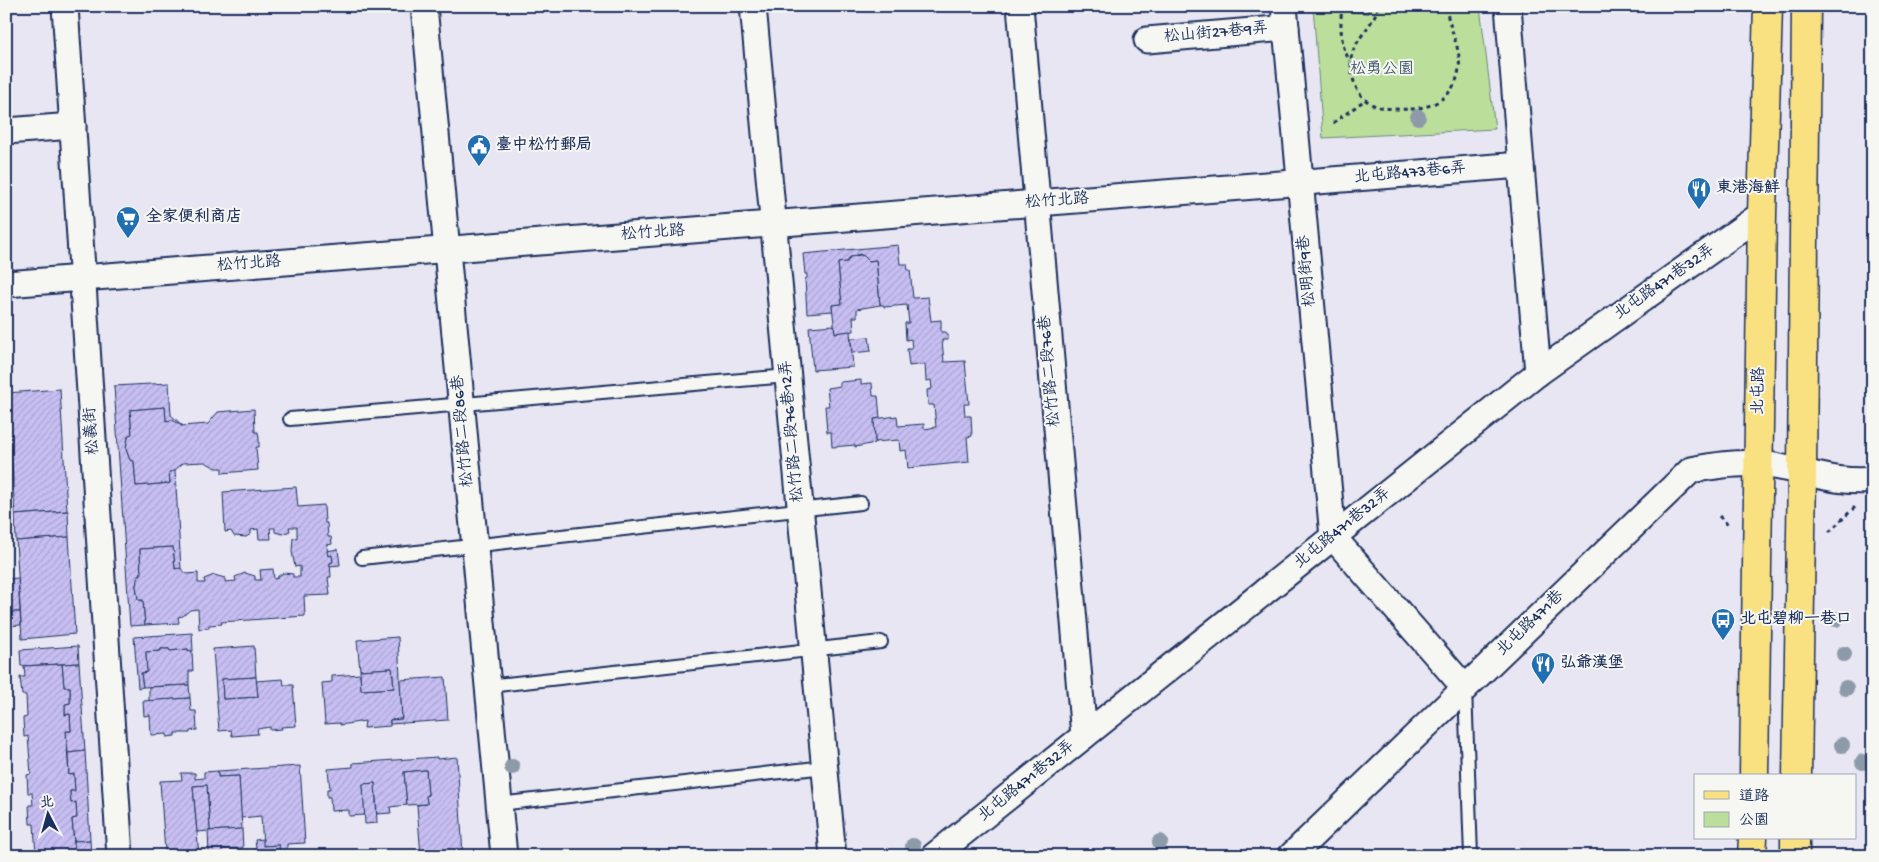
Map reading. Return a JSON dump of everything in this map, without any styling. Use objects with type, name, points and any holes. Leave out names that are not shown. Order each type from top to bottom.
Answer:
[{"type":"main road","name":"北屯路","points":[[1754,774],[1760,464],[1762,214],[1768,6]]},
{"type":"main road","points":[[1796,774],[1802,473],[1806,6]]},
{"type":"main road","points":[[1752,856],[1753,840]]},
{"type":"main road","points":[[1795,840],[1795,856]]},
{"type":"street","name":"松義街","points":[[65,6],[120,856]]},
{"type":"street","name":"松竹路二段86巷","points":[[424,6],[504,856]]},
{"type":"street","name":"松竹路二段76巷12弄","points":[[753,6],[833,856]]},
{"type":"street","name":"松竹路二段76巷","points":[[1020,6],[1084,736]]},
{"type":"street","points":[[1508,6],[1538,373]]},
{"type":"street","name":"松山街27巷9弄","points":[[1147,40],[1285,17]]},
{"type":"street","name":"松明街9巷","points":[[1285,17],[1333,536]]},
{"type":"street","points":[[6,131],[73,126]]},
{"type":"street","name":"北屯路473巷6弄","points":[[1300,183],[1521,165]]},
{"type":"street","name":"松竹北路","points":[[6,284],[1300,183]]},
{"type":"street","name":"北屯路471巷32弄","points":[[934,856],[1538,373],[1762,214]]},
{"type":"street","name":"北屯路471巷","points":[[1291,856],[1691,470],[1720,465],[1760,464],[1854,482],[1873,480]]},
{"type":"street","points":[[1333,536],[1464,688]]},
{"type":"lane","points":[[290,419],[788,376]]},
{"type":"lane","points":[[362,558],[475,544],[861,504]]},
{"type":"lane","points":[[488,686],[881,642]]},
{"type":"lane","points":[[1464,688],[1471,856]]},
{"type":"lane","points":[[499,804],[825,767]]},
{"type":"path","points":[[1342,6],[1340,27],[1356,87],[1365,100],[1372,105],[1382,108],[1412,110],[1430,106],[1441,100],[1450,91],[1457,79],[1459,68],[1458,52],[1446,7],[1428,9]]},
{"type":"path","points":[[1350,62],[1355,46],[1373,21],[1377,8],[1368,9]]},
{"type":"path","points":[[1333,124],[1365,100]]},
{"type":"path","points":[[1825,536],[1856,506]]},
{"type":"path","points":[[1719,516],[1732,530]]},
{"type":"green space","name":"松勇公園","points":[[1313,6],[1480,6],[1495,129],[1323,138]]},
{"type":"building","points":[[1351,6],[1368,6],[1368,13],[1351,12]]},
{"type":"building","points":[[898,245],[900,264],[907,264],[908,270],[910,270],[913,298],[928,297],[931,321],[941,320],[941,332],[946,332],[948,335],[948,340],[942,340],[944,362],[965,361],[969,404],[964,404],[965,416],[971,416],[972,436],[967,437],[969,462],[908,468],[906,450],[900,451],[899,440],[875,442],[874,419],[897,416],[898,426],[924,424],[924,429],[936,427],[934,405],[928,405],[927,390],[932,389],[931,380],[926,381],[925,364],[909,366],[907,349],[912,349],[911,339],[906,340],[905,323],[909,323],[907,305],[884,307],[884,305],[880,305],[876,260],[869,261],[860,254],[853,256],[847,262],[838,263],[842,304],[832,305],[833,311],[807,313],[805,279],[807,274],[805,274],[803,254]]},
{"type":"building","points":[[860,255],[869,261],[876,260],[880,305],[857,309],[857,317],[853,317],[854,331],[835,333],[832,305],[842,304],[838,263],[847,262],[850,257]]},
{"type":"building","points":[[834,325],[835,333],[850,331],[853,367],[813,370],[809,327]]},
{"type":"building","points":[[869,337],[871,351],[852,353],[851,338]]},
{"type":"building","points":[[861,380],[861,384],[872,383],[873,396],[878,396],[880,418],[874,419],[875,443],[855,447],[855,445],[832,447],[831,432],[827,432],[825,406],[829,406],[827,388],[840,386],[840,382]]},
{"type":"building","points":[[169,383],[171,415],[183,426],[172,420],[166,421],[165,407],[130,410],[132,434],[128,437],[126,449],[130,460],[134,461],[136,486],[170,483],[169,472],[175,470],[181,569],[175,569],[173,547],[140,549],[141,575],[138,575],[136,586],[138,599],[143,600],[145,625],[130,626],[114,386]]},
{"type":"building","points":[[60,389],[67,511],[15,515],[7,393]]},
{"type":"building","points":[[165,407],[166,421],[172,420],[181,426],[208,424],[218,412],[254,409],[255,432],[258,432],[259,438],[259,447],[256,447],[258,470],[222,473],[222,468],[216,468],[205,462],[183,463],[174,471],[169,472],[170,483],[136,486],[134,461],[130,460],[126,449],[128,437],[132,434],[130,410]]},
{"type":"building","points":[[6,434],[10,434],[13,480],[6,481]]},
{"type":"building","points":[[296,487],[298,507],[324,505],[325,523],[327,523],[328,537],[331,537],[332,544],[327,545],[328,556],[332,555],[333,562],[330,563],[331,577],[328,577],[330,595],[304,596],[305,616],[221,622],[222,624],[209,625],[209,628],[199,629],[198,609],[190,610],[183,616],[178,617],[179,623],[145,625],[143,600],[138,599],[136,586],[138,575],[141,575],[140,549],[173,547],[175,569],[180,568],[187,574],[198,573],[198,583],[205,583],[204,579],[214,575],[225,578],[225,582],[236,581],[235,577],[245,573],[255,576],[255,580],[261,580],[260,570],[273,569],[274,579],[284,573],[293,574],[293,577],[300,577],[300,566],[295,567],[292,552],[293,538],[297,538],[297,527],[289,527],[290,531],[283,534],[275,532],[275,528],[270,528],[271,539],[259,539],[258,529],[251,530],[251,534],[246,537],[234,536],[231,531],[225,532],[223,492]]},
{"type":"building","points":[[68,511],[69,537],[16,541],[15,515]]},
{"type":"building","points":[[69,537],[75,634],[22,639],[16,541]]},
{"type":"building","points":[[338,549],[340,565],[330,566],[330,563],[333,562],[332,555],[328,556],[327,551]]},
{"type":"building","points":[[18,578],[20,612],[6,612],[6,579]]},
{"type":"building","points":[[6,612],[20,612],[21,625],[6,626]]},
{"type":"building","points":[[192,633],[193,651],[188,651],[188,649],[170,651],[169,649],[161,649],[161,651],[146,652],[147,672],[141,673],[143,687],[138,688],[134,637]]},
{"type":"building","points":[[398,637],[402,719],[390,720],[390,726],[364,728],[365,721],[340,725],[340,723],[325,724],[322,683],[332,682],[332,676],[360,674],[361,690],[394,688],[392,668],[360,670],[357,640]]},
{"type":"building","points":[[78,646],[79,663],[21,666],[20,650]]},
{"type":"building","points":[[254,646],[256,677],[222,679],[223,699],[258,697],[256,681],[283,679],[284,685],[293,685],[296,726],[270,730],[270,727],[257,729],[258,734],[232,736],[231,730],[219,731],[213,649]]},
{"type":"building","points":[[161,649],[169,649],[170,651],[188,649],[188,651],[192,651],[193,671],[189,671],[189,685],[143,687],[141,673],[147,672],[146,652],[161,651]]},
{"type":"building","points":[[79,663],[85,751],[68,753],[66,731],[71,731],[70,714],[65,715],[65,704],[70,703],[70,687],[64,687],[62,664]]},
{"type":"building","points":[[62,664],[64,687],[70,687],[70,703],[65,704],[65,715],[70,714],[71,731],[66,731],[69,775],[74,774],[75,791],[70,791],[71,803],[76,802],[77,818],[72,819],[75,856],[36,856],[34,824],[30,824],[29,805],[33,805],[32,793],[28,793],[27,775],[31,774],[28,736],[24,737],[23,718],[27,717],[26,695],[22,695],[20,677],[25,677],[24,666]]},
{"type":"building","points":[[392,668],[394,688],[361,690],[360,670]]},
{"type":"building","points":[[256,677],[258,697],[223,699],[222,679]]},
{"type":"building","points":[[445,677],[448,720],[390,724],[390,720],[402,719],[400,680]]},
{"type":"building","points":[[189,685],[190,698],[149,701],[149,687]]},
{"type":"building","points":[[190,698],[191,711],[196,711],[197,730],[190,731],[190,733],[175,733],[175,736],[167,737],[167,734],[151,735],[150,715],[144,716],[143,701]]},
{"type":"building","points":[[85,751],[90,840],[74,841],[72,819],[77,818],[76,802],[71,803],[70,791],[75,791],[74,774],[69,775],[68,753]]},
{"type":"building","points":[[437,757],[437,759],[457,757],[463,856],[421,856],[417,805],[427,804],[426,770],[404,772],[407,805],[390,807],[391,813],[377,814],[375,783],[363,784],[365,815],[349,816],[349,810],[331,811],[330,797],[327,797],[327,789],[330,789],[328,769],[353,767],[353,763]]},
{"type":"building","points":[[300,766],[305,843],[287,844],[287,856],[280,856],[279,845],[263,846],[261,816],[241,818],[239,776],[218,777],[218,771]]},
{"type":"building","points":[[426,770],[427,804],[407,805],[404,772]]},
{"type":"building","points":[[218,771],[218,777],[239,776],[242,829],[210,831],[207,785],[193,786],[199,856],[186,856],[186,851],[165,852],[160,781],[182,780],[181,773],[195,773],[195,779],[204,778],[204,772]]},
{"type":"building","points":[[375,783],[377,823],[365,824],[363,784]]},
{"type":"building","points":[[207,785],[210,831],[197,832],[193,786]]},
{"type":"building","points":[[242,829],[243,848],[222,849],[223,854],[209,855],[208,831]]},
{"type":"building","points":[[263,839],[263,846],[279,845],[280,856],[257,856],[255,840]]},
{"type":"building","points":[[90,840],[91,856],[75,856],[74,841]]},
{"type":"place","name":"臺中松竹郵局","points":[[479,167]]},
{"type":"place","name":"東港海鮮","points":[[1699,210]]},
{"type":"place","name":"全家便利商店","points":[[128,239]]},
{"type":"place","name":"北屯碧柳一巷口","points":[[1723,641]]},
{"type":"place","name":"弘爺漢堡","points":[[1543,685]]}]
